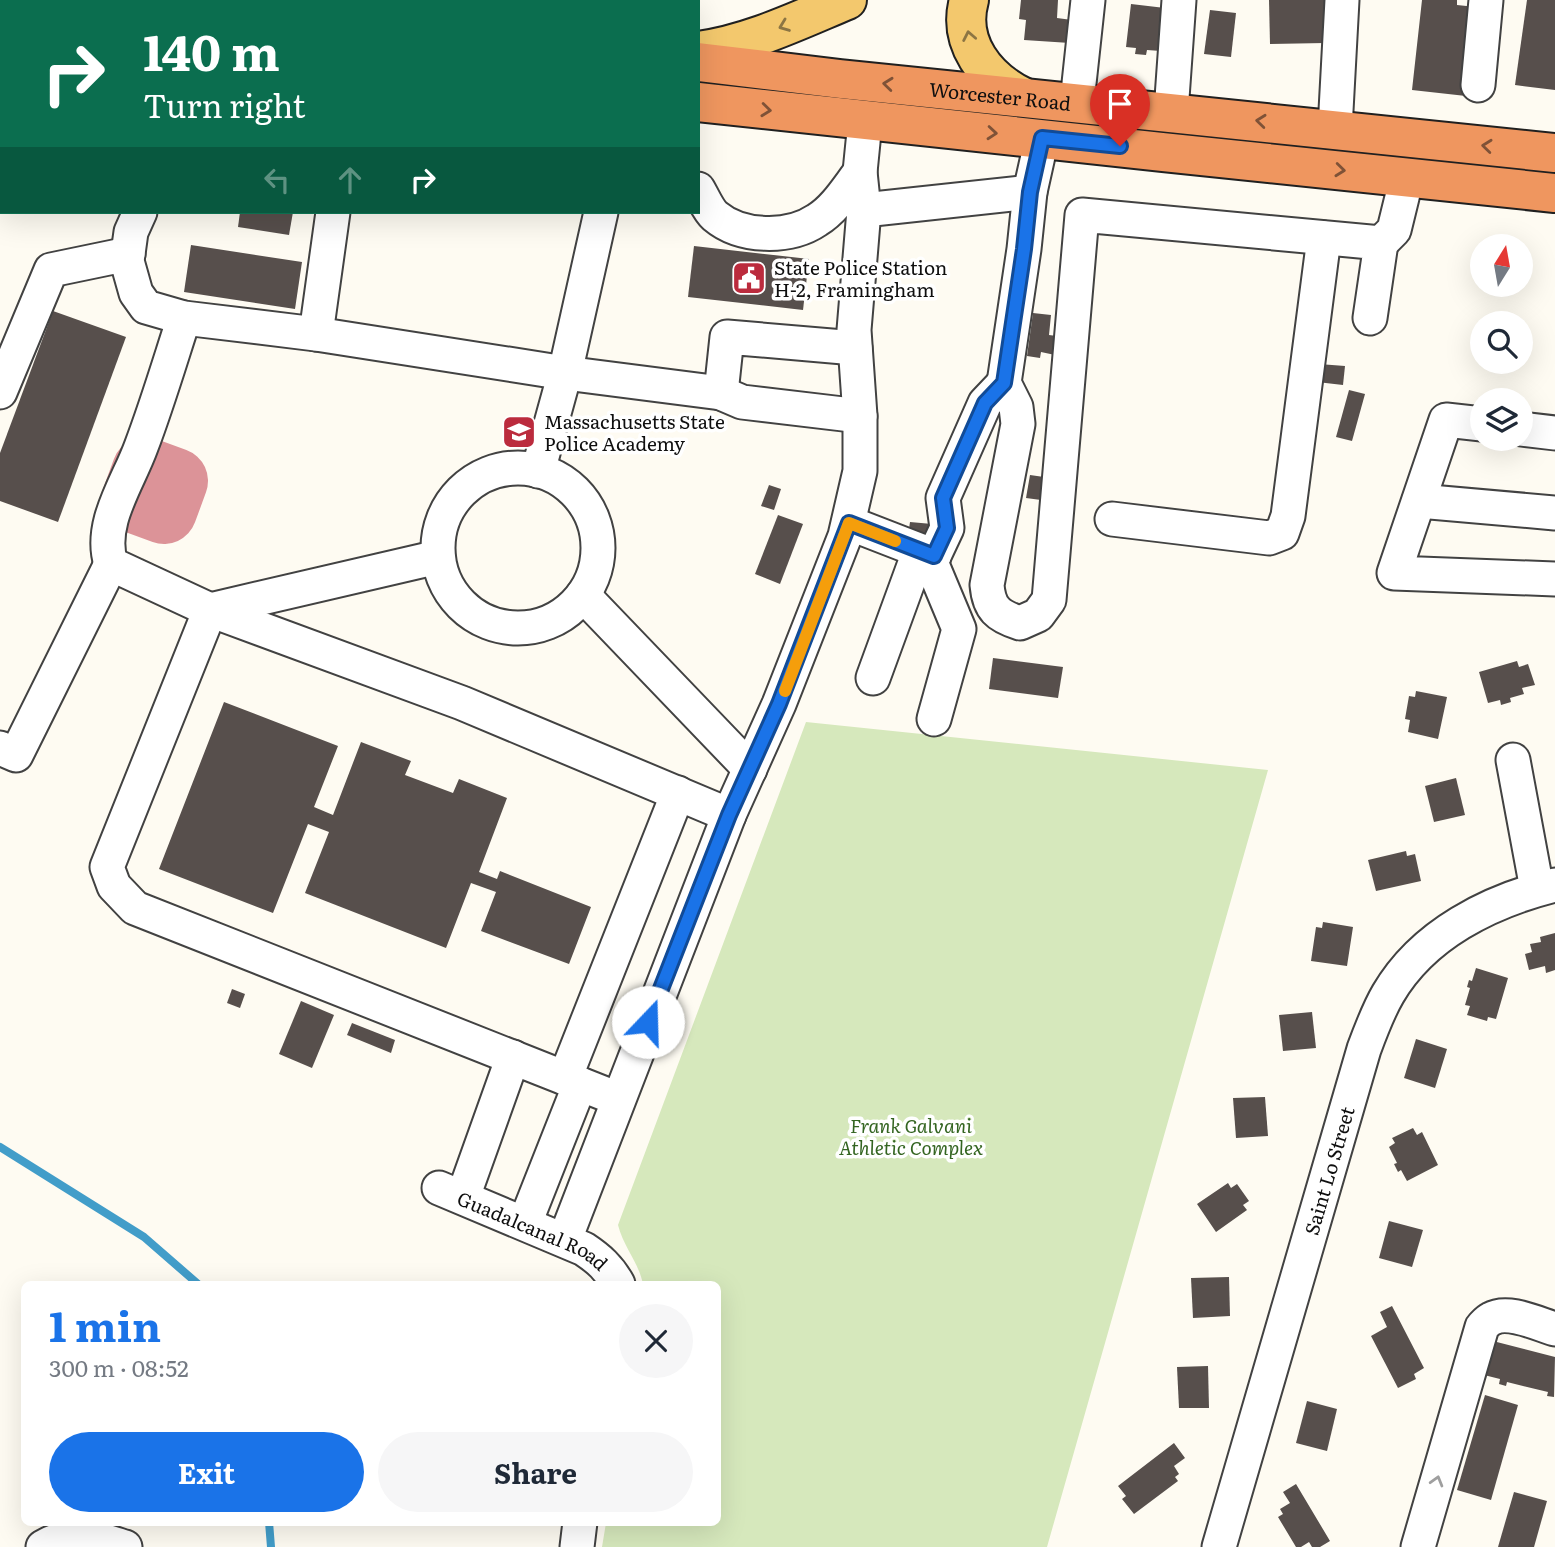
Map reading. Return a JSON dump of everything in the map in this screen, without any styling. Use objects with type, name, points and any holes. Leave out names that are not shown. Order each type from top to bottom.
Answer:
[{"type":"highway","name":"Worcester Road","points":[[700,62],[1555,153]]},
{"type":"highway","name":"Worcester Road","points":[[700,103],[1555,193]]},
{"type":"main road","points":[[969,0],[966,30],[971,47],[981,64],[995,79],[1023,97]]},
{"type":"main road","points":[[700,51],[780,28],[840,1]]},
{"type":"street","points":[[1077,102],[1088,0]]},
{"type":"street","points":[[1171,112],[1179,0]]},
{"type":"street","points":[[1335,129],[1342,0]]},
{"type":"street","points":[[1478,85],[1486,0]]},
{"type":"street","points":[[565,1239],[729,815],[779,704],[849,523],[860,471],[860,416],[854,330],[864,210],[860,172],[865,122]]},
{"type":"street","points":[[1042,138],[1029,201],[1004,383],[1016,407],[1018,425],[988,592],[988,600],[1002,617],[1020,623],[1038,615],[1049,600],[1082,215]]},
{"type":"street","points":[[700,192],[714,216],[740,230],[769,234],[796,230],[817,221],[837,202],[860,172]]},
{"type":"street","points":[[1370,318],[1381,243],[1394,230],[1407,177]]},
{"type":"street","points":[[864,210],[1029,201],[1082,215],[1381,243]]},
{"type":"street","points":[[139,214],[131,232],[127,261],[136,293],[146,307],[184,318],[316,334],[565,373],[721,393],[742,402],[860,416]]},
{"type":"street","points":[[316,334],[333,214]]},
{"type":"street","points":[[538,471],[565,373],[601,214]]},
{"type":"street","points":[[1112,519],[1269,538],[1282,533],[1290,503],[1324,238]]},
{"type":"street","points":[[0,392],[51,270],[128,254]]},
{"type":"street","points":[[0,748],[16,755],[111,565],[106,550],[115,506],[141,448],[184,318]]},
{"type":"street","points":[[721,393],[727,337],[855,348]]},
{"type":"street","points":[[932,559],[947,528],[943,498],[985,403],[1004,383]]},
{"type":"street","points":[[1470,423],[1446,420],[1394,573],[1555,579]]},
{"type":"street","points":[[1533,430],[1555,433]]},
{"type":"street","points":[[513,468],[538,471],[562,481],[581,499],[593,521],[598,547],[595,572],[583,595],[564,614],[538,626],[511,628],[484,621],[462,606],[445,583],[438,557],[439,531],[449,507],[466,487],[487,474],[513,468]]},
{"type":"street","points":[[1419,501],[1555,513]]},
{"type":"street","points":[[849,523],[932,559],[959,629],[934,719]]},
{"type":"street","points":[[210,610],[438,557]]},
{"type":"street","points":[[873,678],[915,563],[932,559]]},
{"type":"street","points":[[111,565],[210,610],[461,703],[729,815]]},
{"type":"street","points":[[583,595],[750,769]]},
{"type":"street","points":[[210,610],[107,867],[114,886],[135,908],[618,1099]]},
{"type":"street","points":[[1513,760],[1546,887]]},
{"type":"street","points":[[525,1223],[572,1081],[678,793]]},
{"type":"street","name":"Saint Lo Street","points":[[1219,1547],[1364,1049],[1375,1020],[1394,985],[1427,948],[1476,913],[1546,887]]},
{"type":"street","name":"Guadalcanal Road","points":[[513,1057],[451,1192],[565,1239],[598,1258],[616,1281]]},
{"type":"street","points":[[1418,1547],[1482,1327],[1492,1318],[1505,1316],[1555,1329]]},
{"type":"street","points":[[577,1547],[580,1526]]},
{"type":"street","points":[[43,1547],[57,1539],[76,1535],[125,1547]]},
{"type":"green space","name":"Frank Galvani Athletic Complex","points":[[806,722],[1268,770],[1047,1547],[602,1547],[606,1526],[721,1526],[721,1281],[642,1281],[618,1225]]},
{"type":"building","points":[[1021,0],[1058,0],[1057,18],[1072,20],[1070,43],[1024,40],[1026,20],[1019,19]]},
{"type":"building","points":[[1269,0],[1325,0],[1325,43],[1270,44]]},
{"type":"building","points":[[1422,0],[1457,0],[1457,5],[1476,7],[1466,96],[1412,90]]},
{"type":"building","points":[[1527,0],[1555,0],[1555,90],[1515,85]]},
{"type":"building","points":[[1131,4],[1165,8],[1161,51],[1147,50],[1146,55],[1135,54],[1136,48],[1126,47]]},
{"type":"building","points":[[1210,10],[1236,13],[1231,57],[1204,54]]},
{"type":"building","points":[[240,214],[293,214],[289,235],[238,227]]},
{"type":"building","points":[[191,245],[302,262],[295,309],[184,292]]},
{"type":"building","name":"State Police Station H-2, Framingham","points":[[694,246],[809,259],[803,310],[688,297]]},
{"type":"building","points":[[53,311],[126,337],[58,522],[0,501],[0,453]]},
{"type":"building","points":[[1033,313],[1051,315],[1049,335],[1057,336],[1055,355],[1041,352],[1040,358],[1027,356]]},
{"type":"building","points":[[1319,364],[1345,366],[1343,385],[1317,382]]},
{"type":"building","points":[[1349,390],[1365,394],[1352,441],[1336,437]]},
{"type":"building","points":[[1030,475],[1044,477],[1041,500],[1026,498]]},
{"type":"building","points":[[769,485],[781,489],[774,510],[761,506]]},
{"type":"building","points":[[778,515],[803,524],[780,584],[755,574]]},
{"type":"building","points":[[910,522],[932,524],[930,539],[908,536]]},
{"type":"building","points":[[993,658],[1063,667],[1058,698],[989,689]]},
{"type":"building","points":[[1517,661],[1519,667],[1528,664],[1535,685],[1522,688],[1524,694],[1510,698],[1511,702],[1501,705],[1500,700],[1488,703],[1479,672]]},
{"type":"building","points":[[1416,691],[1447,697],[1438,739],[1408,732],[1410,720],[1405,719],[1409,696],[1415,697]]},
{"type":"building","points":[[224,702],[338,746],[314,807],[333,815],[361,742],[411,761],[405,775],[453,793],[459,779],[507,798],[479,872],[497,879],[500,871],[591,907],[569,964],[481,931],[496,892],[471,883],[446,948],[305,893],[329,832],[308,824],[273,913],[159,869]]},
{"type":"building","points":[[1456,778],[1465,815],[1434,822],[1425,786]]},
{"type":"building","points":[[1406,851],[1407,856],[1415,854],[1421,881],[1376,891],[1368,860]]},
{"type":"building","points":[[1323,922],[1353,927],[1347,966],[1311,961],[1316,927],[1322,928]]},
{"type":"building","points":[[1555,933],[1555,970],[1546,973],[1545,966],[1529,970],[1525,954],[1532,952],[1530,944],[1541,942],[1540,937]]},
{"type":"building","points":[[1476,968],[1508,978],[1496,1019],[1488,1017],[1487,1021],[1467,1015],[1470,1006],[1465,1005],[1470,988],[1467,987]]},
{"type":"building","points":[[232,989],[245,994],[240,1008],[227,1003]]},
{"type":"building","points":[[301,1001],[334,1015],[312,1068],[279,1054]]},
{"type":"building","points":[[1312,1012],[1316,1048],[1283,1051],[1279,1015]]},
{"type":"building","points":[[352,1023],[395,1040],[391,1053],[347,1035]]},
{"type":"building","points":[[1416,1039],[1447,1049],[1435,1088],[1404,1078]]},
{"type":"building","points":[[1265,1097],[1268,1136],[1236,1138],[1233,1098]]},
{"type":"building","points":[[1413,1128],[1417,1135],[1422,1132],[1438,1165],[1407,1181],[1401,1170],[1398,1172],[1394,1164],[1397,1163],[1389,1147],[1395,1143],[1392,1138]]},
{"type":"building","points":[[1228,1183],[1231,1188],[1237,1184],[1249,1201],[1243,1205],[1247,1210],[1216,1232],[1197,1204]]},
{"type":"building","points":[[1389,1221],[1423,1230],[1412,1267],[1379,1258]]},
{"type":"building","points":[[1229,1277],[1230,1316],[1193,1318],[1191,1278]]},
{"type":"building","points":[[1392,1306],[1424,1368],[1414,1374],[1416,1379],[1398,1388],[1371,1336],[1387,1327],[1380,1312]]},
{"type":"building","points":[[1489,1340],[1555,1357],[1554,1397],[1547,1396],[1548,1392],[1507,1382],[1506,1386],[1499,1384],[1500,1379],[1480,1374]]},
{"type":"building","points":[[1208,1366],[1209,1408],[1179,1408],[1177,1367]]},
{"type":"building","points":[[1485,1395],[1518,1405],[1491,1500],[1457,1490]]},
{"type":"building","points":[[1307,1401],[1337,1409],[1327,1451],[1296,1443]]},
{"type":"building","points":[[1174,1443],[1185,1458],[1174,1466],[1179,1474],[1175,1477],[1178,1481],[1134,1514],[1122,1499],[1126,1496],[1118,1486]]},
{"type":"building","points":[[1296,1484],[1330,1541],[1320,1547],[1312,1547],[1309,1542],[1296,1547],[1278,1517],[1283,1514],[1280,1509],[1290,1503],[1283,1492]]},
{"type":"building","points":[[1514,1492],[1547,1501],[1534,1547],[1498,1547]]},
{"type":"waterway","points":[[0,1147],[144,1237],[195,1281]]},
{"type":"waterway","points":[[269,1526],[271,1547]]},
{"type":"taxiway","points":[[145,470],[175,481],[164,511],[134,500],[145,470]]},
{"type":"slow traffic","points":[[785,691],[849,523],[895,541]]},
{"type":"place","name":"State Police Station H-2, Framingham","points":[[749,278]]},
{"type":"place","name":"Massachusetts State Police Academy","points":[[519,432]]},
{"type":"route","points":[[648,1022],[729,815],[779,704],[849,523],[934,556],[947,528],[943,498],[985,403],[1004,383],[1030,192],[1042,138],[1120,146]]}]
